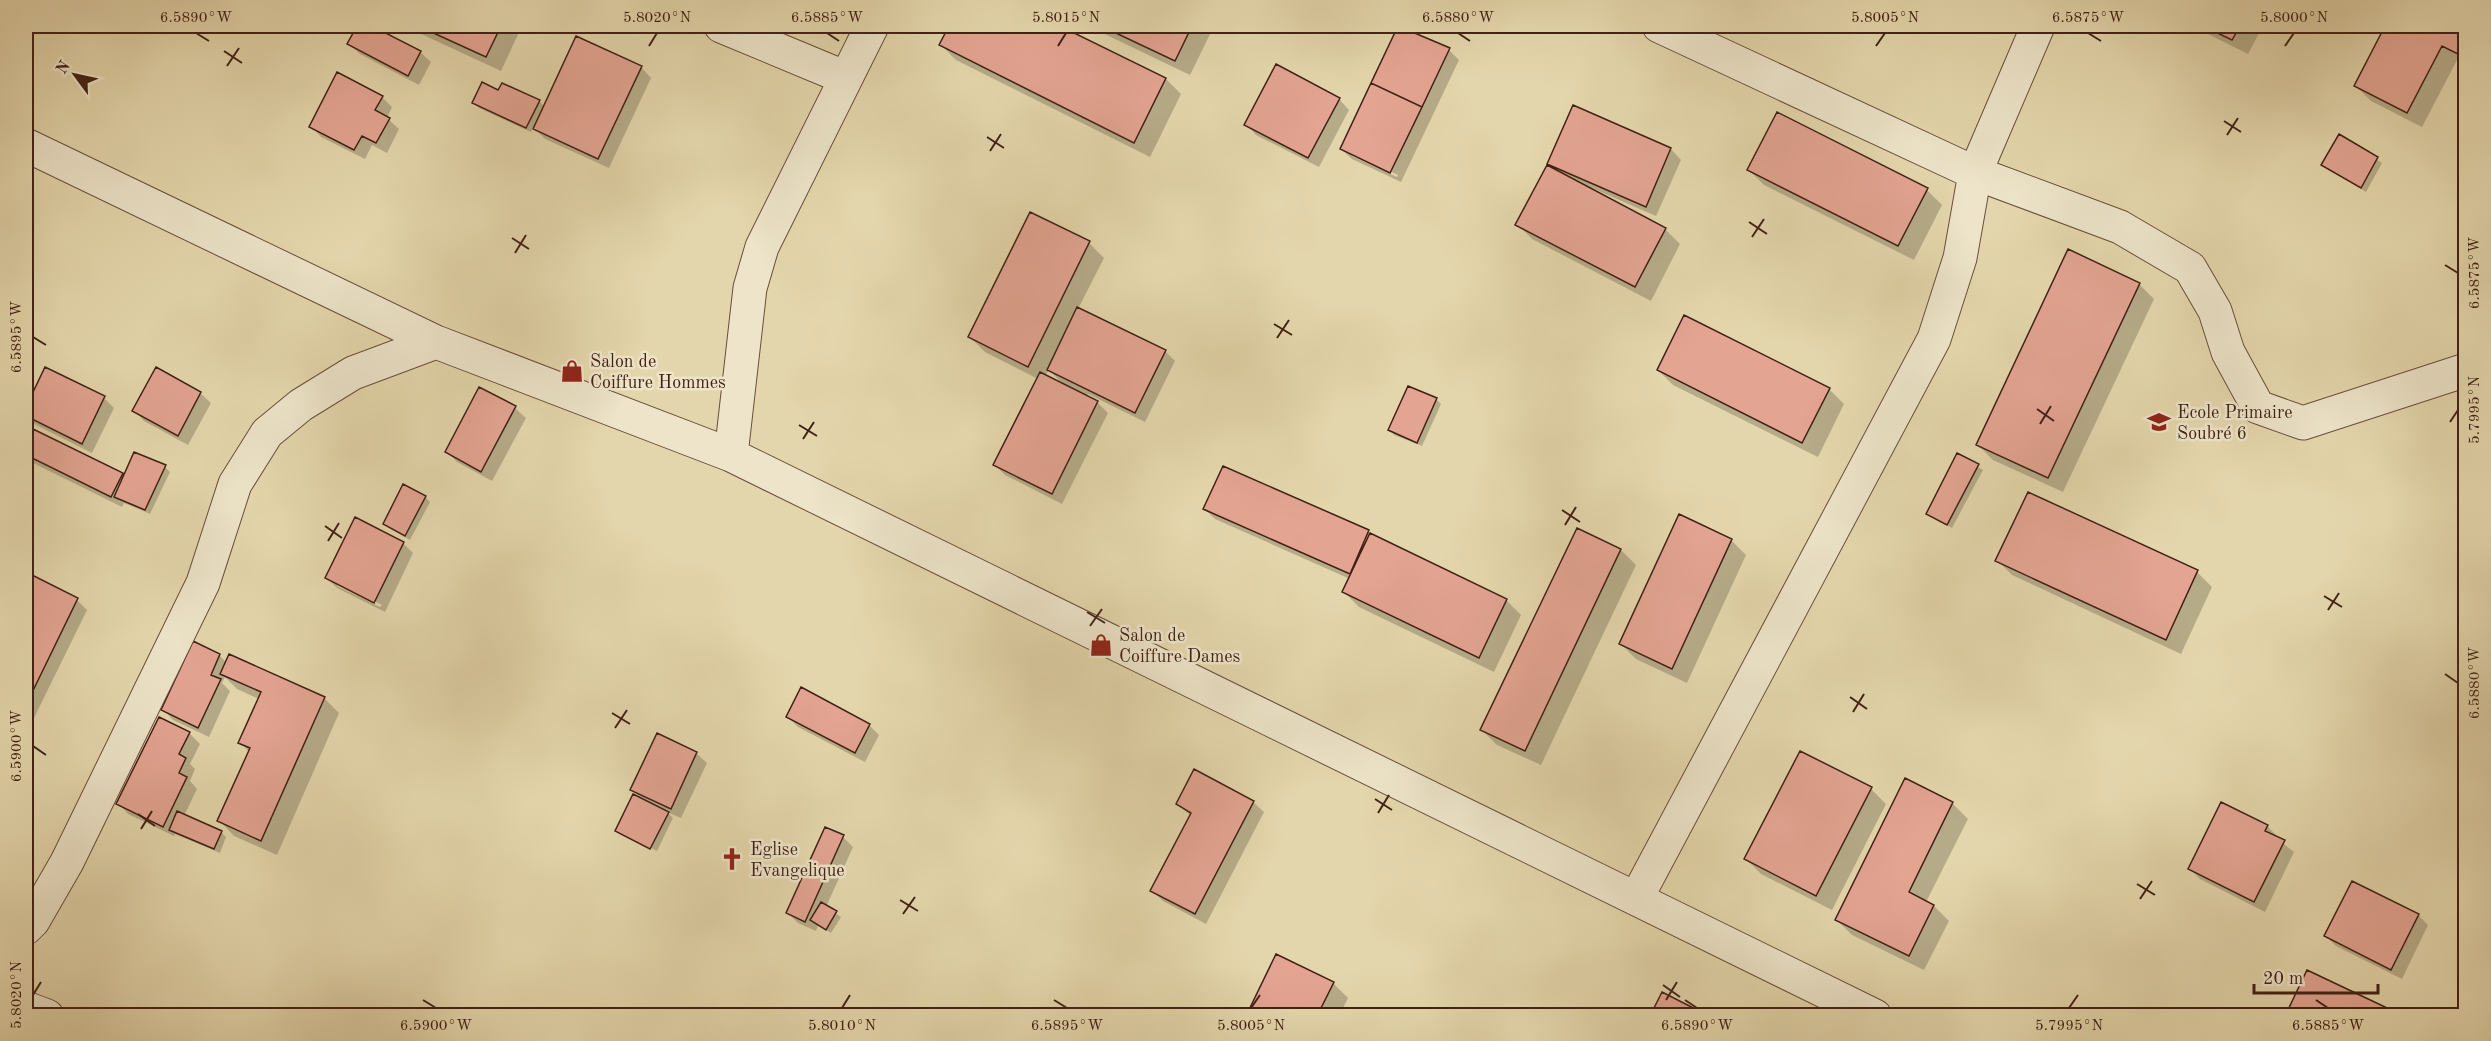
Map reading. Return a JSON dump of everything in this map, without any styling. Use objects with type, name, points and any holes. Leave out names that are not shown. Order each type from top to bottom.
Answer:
[{"type":"street","points":[[721,26],[846,78]]},
{"type":"street","points":[[730,455],[750,288],[762,247],[872,26]]},
{"type":"street","points":[[1659,26],[1975,173],[2120,227],[2190,268],[2215,311],[2228,352],[2258,407],[2303,423],[2466,370]]},
{"type":"street","points":[[1637,897],[1934,339],[1960,258],[1975,173],[2038,26]]},
{"type":"street","points":[[26,145],[436,342],[730,455],[1637,897],[1875,1016]]},
{"type":"street","points":[[26,928],[33,921],[67,862],[204,584],[235,484],[267,433],[301,405],[353,373],[436,342]]},
{"type":"street","points":[[26,1008],[47,1016]]},
{"type":"building","points":[[357,26],[372,26],[421,51],[408,76],[347,44]]},
{"type":"building","points":[[418,26],[501,26],[486,57]]},
{"type":"building","points":[[949,26],[1060,26],[1166,78],[1134,143],[939,45]]},
{"type":"building","points":[[1101,26],[1192,26],[1175,61]]},
{"type":"building","points":[[1398,26],[1450,48],[1422,107],[1371,83]]},
{"type":"building","points":[[2203,26],[2240,26],[2232,40]]},
{"type":"building","points":[[2385,26],[2466,26],[2466,58],[2442,46],[2407,113],[2354,86]]},
{"type":"building","points":[[576,36],[642,66],[598,159],[533,129]]},
{"type":"building","points":[[1276,64],[1340,98],[1308,158],[1244,125]]},
{"type":"building","points":[[337,72],[383,96],[375,110],[390,118],[376,143],[362,136],[354,150],[309,127]]},
{"type":"building","points":[[482,82],[498,90],[502,83],[540,100],[526,128],[472,103]]},
{"type":"building","points":[[1371,83],[1422,107],[1390,173],[1340,149]]},
{"type":"building","points":[[1573,105],[1671,148],[1646,207],[1547,164]]},
{"type":"building","points":[[1777,112],[1928,188],[1898,246],[1747,170]]},
{"type":"building","points":[[2339,134],[2378,157],[2361,188],[2321,165]]},
{"type":"building","points":[[1547,165],[1666,228],[1635,287],[1515,225]]},
{"type":"building","points":[[1030,212],[1090,241],[1028,367],[968,337]]},
{"type":"building","points":[[2068,249],[2140,283],[2048,478],[1976,445]]},
{"type":"building","points":[[1077,307],[1166,350],[1135,413],[1047,370]]},
{"type":"building","points":[[1684,315],[1830,388],[1802,443],[1657,370]]},
{"type":"building","points":[[45,367],[105,396],[82,444],[26,416],[26,407]]},
{"type":"building","points":[[156,367],[201,392],[178,436],[132,411]]},
{"type":"building","points":[[1040,372],[1098,401],[1052,494],[993,465]]},
{"type":"building","points":[[1408,386],[1437,398],[1417,443],[1388,430]]},
{"type":"building","points":[[479,387],[516,406],[481,472],[445,452]]},
{"type":"building","points":[[33,429],[123,473],[111,497],[26,455],[26,444]]},
{"type":"building","points":[[134,452],[166,465],[145,510],[114,497]]},
{"type":"building","points":[[1957,453],[1979,464],[1947,525],[1926,514]]},
{"type":"building","points":[[1223,466],[1369,530],[1350,574],[1203,509]]},
{"type":"building","points":[[403,484],[426,496],[405,536],[383,524]]},
{"type":"building","points":[[2028,492],[2198,570],[2166,640],[1995,561]]},
{"type":"building","points":[[1679,514],[1732,539],[1672,669],[1619,644]]},
{"type":"building","points":[[355,517],[404,542],[374,603],[325,578]]},
{"type":"building","points":[[1577,528],[1621,549],[1525,751],[1480,730]]},
{"type":"building","points":[[1370,533],[1507,599],[1479,658],[1342,592]]},
{"type":"building","points":[[26,572],[78,598],[26,705]]},
{"type":"building","points":[[193,641],[220,654],[211,675],[221,679],[198,728],[161,710]]},
{"type":"building","points":[[229,654],[325,697],[261,841],[217,821],[250,748],[238,743],[261,692],[220,674]]},
{"type":"building","points":[[801,687],[870,724],[855,753],[786,717]]},
{"type":"building","points":[[159,717],[190,732],[179,754],[186,758],[179,773],[187,777],[163,827],[116,804]]},
{"type":"building","points":[[657,733],[697,752],[671,809],[630,790]]},
{"type":"building","points":[[1800,751],[1872,787],[1816,896],[1744,859]]},
{"type":"building","points":[[1194,769],[1254,801],[1195,914],[1150,891],[1191,813],[1176,804]]},
{"type":"building","points":[[1905,778],[1953,802],[1909,892],[1934,905],[1909,956],[1835,920]]},
{"type":"building","points":[[633,794],[669,812],[650,849],[615,831]]},
{"type":"building","points":[[2221,802],[2268,825],[2265,831],[2285,840],[2254,902],[2188,869]]},
{"type":"building","points":[[177,811],[222,831],[214,849],[169,830]]},
{"type":"building","points":[[825,827],[844,835],[805,922],[786,913]]},
{"type":"building","points":[[2352,881],[2419,914],[2391,970],[2324,936]]},
{"type":"building","points":[[821,902],[837,911],[826,930],[810,920]]},
{"type":"building","points":[[1276,954],[1334,982],[1317,1016],[1246,1016]]},
{"type":"building","points":[[2307,970],[2404,1016],[2285,1016]]},
{"type":"building","points":[[1662,992],[1709,1016],[1650,1016]]},
{"type":"place","name":"Salon de Coiffure Hommes","points":[[572,371]]},
{"type":"place","name":"Ecole Primaire Soubré 6","points":[[2159,422]]},
{"type":"place","name":"Salon de Coiffure Dames","points":[[1101,645]]},
{"type":"place","name":"Eglise Evangelique","points":[[732,859]]}]
